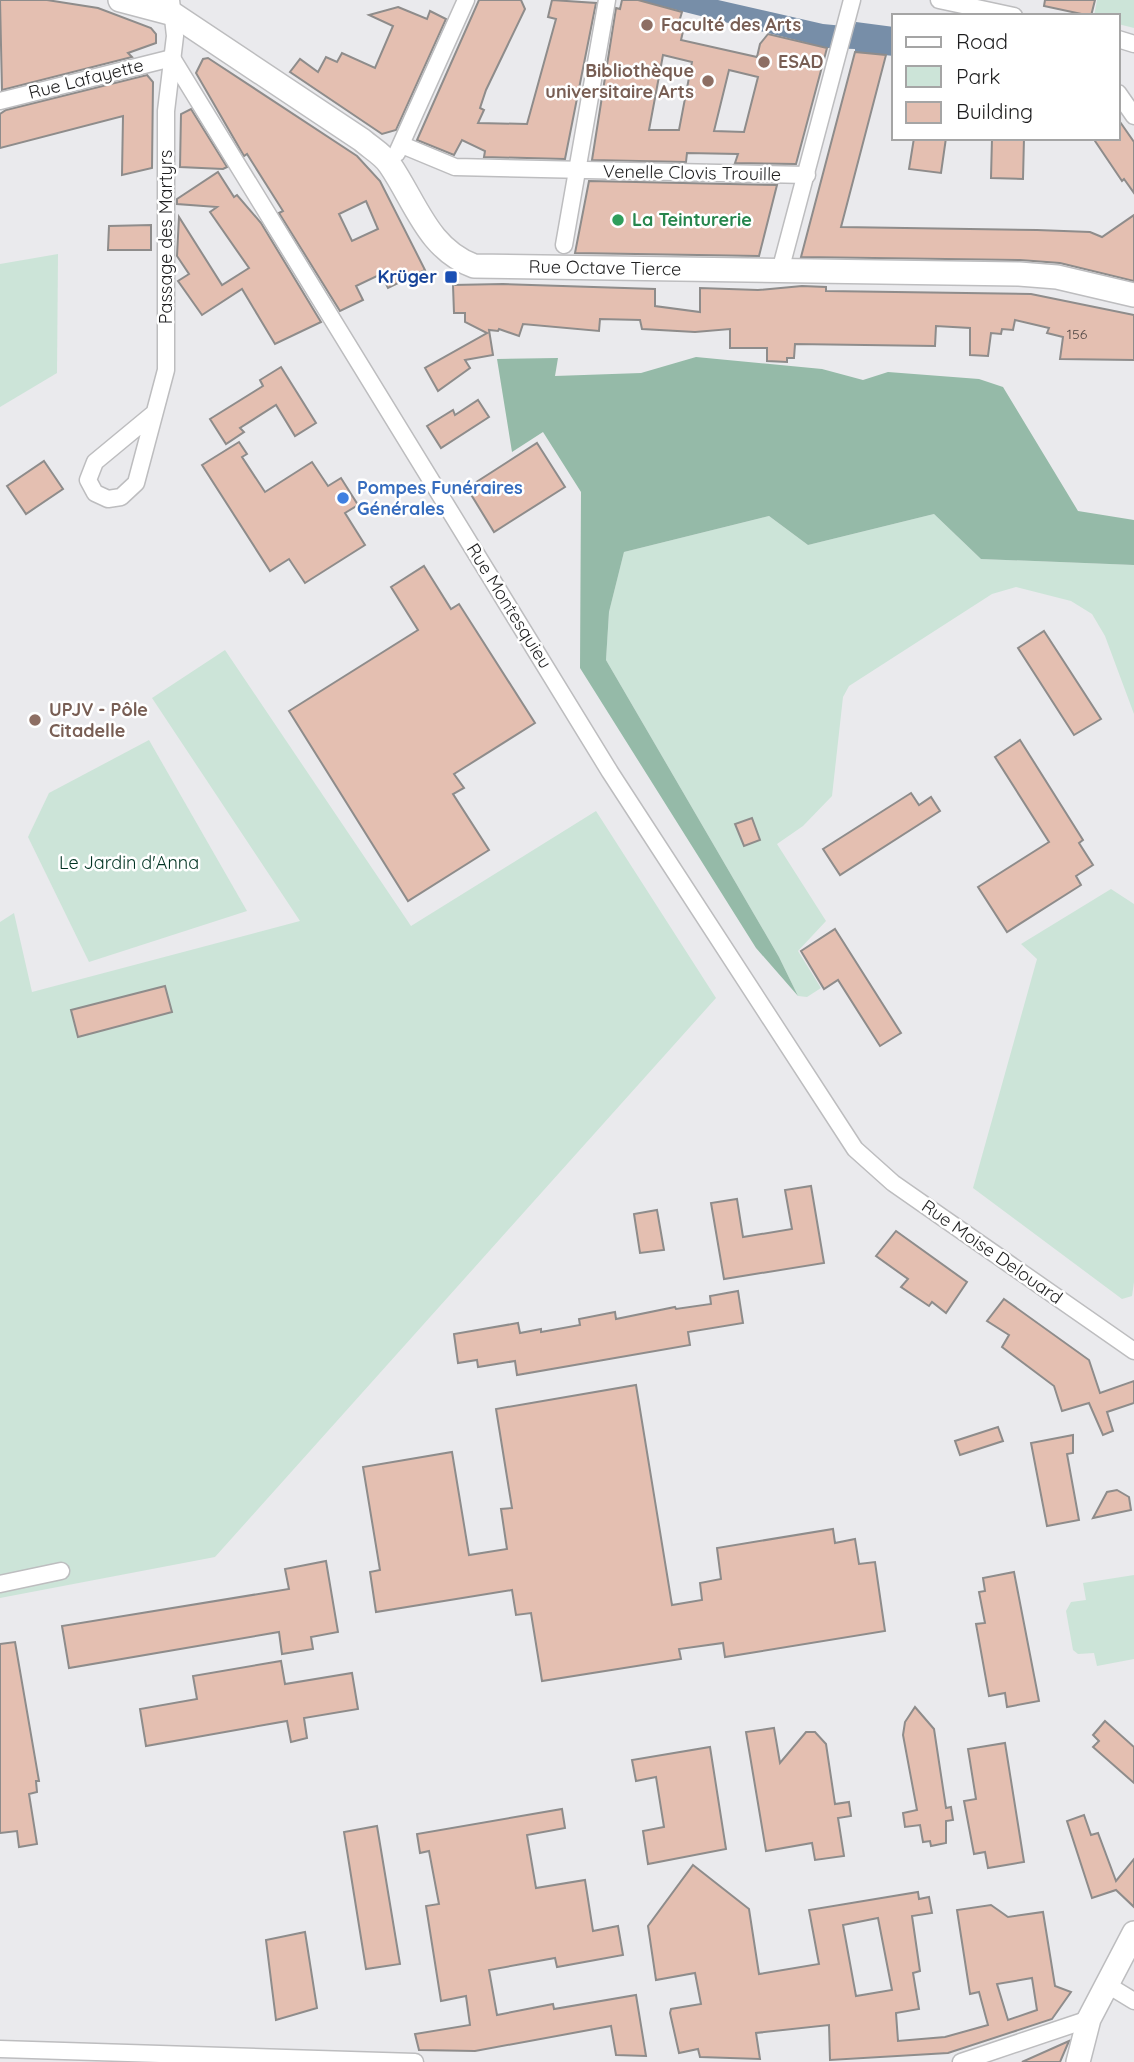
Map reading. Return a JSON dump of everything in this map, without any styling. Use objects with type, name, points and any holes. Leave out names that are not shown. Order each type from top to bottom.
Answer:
[{"type":"street","name":"Rue Octave Tierce","points":[[120,0],[172,7],[362,140],[396,154],[441,247],[458,260],[474,266],[1019,274],[1057,277],[1134,295]]},
{"type":"street","points":[[396,154],[466,0]]},
{"type":"street","points":[[564,245],[607,0]]},
{"type":"street","points":[[780,271],[852,0]]},
{"type":"street","points":[[939,0],[1005,14]]},
{"type":"street","name":"Passage des Martyrs","points":[[153,414],[94,462],[88,480],[95,493],[108,499],[121,497],[136,483],[166,369],[166,111],[176,36],[172,7]]},
{"type":"street","name":"Rue Lafayette","points":[[0,100],[172,58]]},
{"type":"street","name":"Rue Montesquieu","points":[[172,58],[610,772],[855,1149]]},
{"type":"street","points":[[1120,96],[1134,116]]},
{"type":"street","name":"Venelle Clovis Trouille","points":[[396,154],[455,167],[807,175]]},
{"type":"street","name":"Rue Moise Delouard","points":[[855,1149],[893,1183],[1134,1351]]},
{"type":"street","points":[[0,1584],[61,1571]]},
{"type":"street","points":[[1078,2062],[1089,2019],[1134,1933]]},
{"type":"street","points":[[1106,1984],[1134,2001]]},
{"type":"street","points":[[961,2062],[1089,2019]]},
{"type":"street","points":[[0,2049],[415,2062]]},
{"type":"green space","points":[[1097,0],[1134,0],[1134,28],[1120,24],[1120,14],[1094,14]]},
{"type":"green space","points":[[58,254],[57,373],[0,407],[0,264]]},
{"type":"green space","points":[[696,357],[822,369],[863,380],[888,372],[979,379],[1003,387],[1078,511],[1134,520],[1134,565],[981,559],[934,514],[808,545],[769,516],[624,552],[609,612],[606,660],[779,957],[798,996],[756,948],[580,668],[581,492],[543,432],[512,452],[497,359],[558,358],[555,376],[641,373]]},
{"type":"green space","points":[[934,514],[981,559],[1134,565],[1134,714],[1105,636],[1092,614],[1071,601],[1016,587],[992,594],[849,686],[843,697],[832,796],[803,826],[777,844],[826,921],[798,951],[821,988],[807,997],[798,996],[779,957],[606,660],[609,612],[624,552],[769,516],[808,545]]},
{"type":"green space","points":[[225,650],[411,926],[596,811],[716,998],[215,1557],[0,1598],[0,922],[14,913],[32,992],[300,921],[152,698]]},
{"type":"green space","name":"Le Jardin d'Anna","points":[[149,740],[247,911],[89,962],[28,837],[49,793]]},
{"type":"green space","points":[[1111,889],[1134,904],[1134,1282],[1132,1296],[1122,1299],[973,1188],[1037,959],[1021,944]]},
{"type":"green space","points":[[1134,1575],[1134,1659],[1097,1666],[1094,1653],[1078,1654],[1073,1650],[1066,1611],[1071,1602],[1086,1600],[1083,1583]]},
{"type":"water","points":[[637,0],[718,0],[823,24],[854,27],[856,22],[892,27],[892,56],[855,52],[855,49],[827,48]]},
{"type":"building","points":[[0,0],[47,0],[98,8],[151,28],[156,34],[156,43],[128,53],[132,57],[2,90]]},
{"type":"building","points":[[479,0],[521,0],[525,9],[486,90],[480,108],[484,110],[478,123],[527,124],[556,19],[548,17],[552,0],[596,3],[565,159],[484,157],[485,151],[462,140],[454,155],[417,140]]},
{"type":"building","points":[[622,0],[638,0],[682,12],[679,22],[685,23],[681,40],[757,57],[760,44],[768,34],[827,48],[796,164],[735,163],[738,154],[687,153],[686,162],[592,160],[616,8],[620,9]],"holes":[[[663,55],[692,62],[679,130],[649,130]],[[729,70],[758,77],[744,132],[714,131]]]},
{"type":"building","points":[[1045,0],[1095,0],[1092,14],[1044,6]]},
{"type":"building","points":[[398,7],[427,19],[430,11],[446,19],[396,130],[382,134],[290,72],[300,59],[318,72],[326,57],[337,62],[342,53],[375,68],[393,26],[369,15]]},
{"type":"building","points":[[855,52],[886,55],[841,227],[1090,232],[1102,237],[1134,215],[1134,281],[1060,263],[1020,260],[801,257]]},
{"type":"building","points":[[208,58],[357,156],[380,181],[425,270],[388,288],[381,274],[356,286],[363,300],[340,311],[279,213],[283,211],[247,154],[244,156],[196,73],[203,59]],"holes":[[[366,201],[378,229],[352,241],[339,214]]]},
{"type":"building","points":[[147,75],[153,82],[152,168],[122,175],[123,116],[0,148],[0,114],[6,110]]},
{"type":"building","points":[[191,109],[227,167],[180,167],[181,114]]},
{"type":"building","points":[[1120,122],[1134,142],[1134,193],[1124,179],[1122,181],[1094,140],[1120,140]]},
{"type":"building","points":[[914,140],[946,140],[941,173],[909,169]]},
{"type":"building","points":[[992,140],[1024,140],[1023,179],[991,178]]},
{"type":"building","points":[[218,172],[234,197],[237,195],[261,223],[321,322],[275,344],[242,289],[202,315],[178,281],[189,274],[177,256],[179,217],[222,285],[249,268],[210,212],[217,207],[177,204],[177,199]]},
{"type":"building","points":[[589,181],[777,185],[759,256],[575,253]]},
{"type":"building","points":[[151,225],[151,250],[108,250],[109,226]]},
{"type":"building","points":[[453,285],[655,289],[655,306],[700,312],[700,288],[758,290],[802,286],[826,287],[826,291],[1031,294],[1134,315],[1134,360],[1060,359],[1063,337],[1047,333],[1049,328],[1015,320],[1013,330],[1002,329],[1001,334],[991,333],[988,356],[970,355],[970,328],[936,326],[935,346],[795,344],[794,358],[787,358],[787,362],[767,361],[767,348],[730,348],[730,329],[695,332],[642,329],[640,320],[600,319],[599,331],[523,324],[519,336],[499,329],[489,330],[493,355],[465,360],[470,368],[438,391],[425,368],[487,333],[465,322],[465,313],[454,313]]},
{"type":"building","points":[[281,367],[316,423],[295,436],[276,405],[240,428],[244,432],[226,444],[210,419],[263,386],[260,380]]},
{"type":"building","points":[[478,400],[489,417],[441,448],[427,426],[453,410],[455,415]]},
{"type":"building","points":[[239,442],[247,454],[242,457],[265,492],[312,462],[328,486],[341,478],[358,505],[345,513],[365,545],[305,583],[289,559],[270,571],[202,465]]},
{"type":"building","points":[[537,443],[565,487],[494,532],[467,488]]},
{"type":"building","points":[[44,461],[63,489],[26,514],[7,486]]},
{"type":"building","points":[[424,566],[451,609],[459,604],[535,723],[454,774],[464,788],[453,794],[489,850],[408,901],[289,711],[418,630],[391,587]]},
{"type":"building","points":[[1044,631],[1101,719],[1074,735],[1018,648]]},
{"type":"building","points":[[1020,740],[1083,840],[1079,843],[1093,865],[1076,876],[1081,885],[1007,932],[978,887],[1049,842],[995,757]]},
{"type":"building","points":[[911,793],[919,805],[931,797],[940,811],[840,875],[823,849]]},
{"type":"building","points":[[752,818],[760,840],[744,846],[735,824]]},
{"type":"building","points":[[835,929],[901,1033],[880,1046],[838,980],[824,989],[801,951]]},
{"type":"building","points":[[165,986],[172,1012],[78,1037],[71,1010]]},
{"type":"building","points":[[811,1186],[824,1263],[724,1279],[711,1203],[737,1199],[743,1237],[792,1229],[785,1190]]},
{"type":"building","points":[[657,1210],[664,1250],[640,1253],[634,1214]]},
{"type":"building","points":[[896,1231],[967,1282],[946,1313],[932,1302],[929,1306],[901,1287],[908,1279],[876,1256]]},
{"type":"building","points":[[738,1291],[743,1323],[688,1332],[690,1345],[517,1375],[515,1361],[478,1367],[477,1360],[458,1363],[454,1334],[518,1323],[520,1333],[541,1329],[541,1332],[580,1325],[579,1319],[615,1312],[616,1319],[675,1307],[711,1304],[710,1296]]},
{"type":"building","points":[[1004,1299],[1089,1360],[1100,1393],[1134,1381],[1134,1403],[1107,1412],[1113,1431],[1103,1435],[1089,1403],[1062,1411],[1054,1386],[1002,1347],[1009,1335],[987,1321]]},
{"type":"building","points":[[636,1385],[672,1605],[702,1600],[700,1583],[721,1579],[717,1548],[833,1529],[835,1543],[855,1539],[859,1564],[875,1562],[885,1631],[725,1657],[723,1643],[679,1649],[681,1659],[542,1681],[531,1613],[516,1615],[512,1590],[376,1612],[370,1572],[380,1570],[363,1467],[452,1452],[469,1555],[507,1549],[501,1509],[512,1508],[496,1409]]},
{"type":"building","points":[[998,1427],[1003,1441],[960,1455],[955,1441]]},
{"type":"building","points":[[1073,1435],[1073,1453],[1067,1454],[1079,1520],[1047,1526],[1031,1443]]},
{"type":"building","points":[[1117,1490],[1129,1497],[1131,1510],[1093,1518],[1107,1492]]},
{"type":"building","points":[[326,1561],[338,1632],[311,1637],[313,1649],[282,1654],[279,1632],[69,1668],[62,1626],[289,1589],[285,1569]]},
{"type":"building","points":[[1014,1572],[1039,1701],[1007,1707],[1005,1693],[989,1696],[976,1624],[985,1623],[979,1592],[985,1591],[983,1578]]},
{"type":"building","points":[[15,1642],[39,1781],[36,1781],[37,1792],[29,1794],[37,1844],[19,1847],[17,1831],[0,1833],[0,1644]]},
{"type":"building","points":[[281,1661],[285,1684],[352,1673],[358,1709],[304,1718],[307,1738],[291,1742],[287,1721],[146,1746],[140,1709],[197,1699],[193,1676]]},
{"type":"building","points":[[915,1707],[934,1729],[946,1808],[951,1807],[953,1820],[946,1821],[946,1843],[931,1846],[930,1841],[923,1842],[920,1825],[905,1827],[903,1813],[917,1810],[903,1735],[905,1722]]},
{"type":"building","points":[[1105,1721],[1134,1747],[1134,1783],[1093,1747],[1099,1741],[1093,1735]]},
{"type":"building","points":[[774,1728],[780,1763],[806,1732],[815,1732],[826,1744],[835,1804],[849,1802],[851,1816],[838,1818],[844,1856],[815,1860],[812,1843],[766,1851],[746,1732]]},
{"type":"building","points":[[1005,1743],[1024,1862],[988,1868],[985,1852],[974,1854],[964,1801],[976,1799],[968,1749]]},
{"type":"building","points":[[710,1747],[726,1849],[648,1864],[643,1831],[664,1827],[656,1777],[636,1781],[632,1760]]},
{"type":"building","points":[[562,1809],[565,1828],[527,1835],[536,1888],[585,1880],[593,1931],[618,1926],[623,1955],[557,1967],[555,1958],[489,1970],[497,2015],[553,2004],[554,2009],[636,1995],[646,2056],[616,2055],[611,2026],[475,2051],[419,2050],[415,2034],[470,2025],[466,1996],[441,2001],[426,1906],[439,1904],[429,1851],[420,1853],[417,1834]]},
{"type":"building","points":[[1084,1815],[1091,1835],[1098,1833],[1116,1881],[1134,1859],[1134,1907],[1116,1890],[1092,1898],[1067,1821]]},
{"type":"building","points":[[377,1826],[400,1964],[366,1969],[344,1832]]},
{"type":"building","points":[[693,1865],[749,1909],[759,1974],[819,1964],[809,1910],[918,1892],[919,1899],[929,1897],[932,1913],[912,1916],[920,1971],[913,1973],[919,2009],[896,2013],[898,2041],[945,2037],[988,2025],[979,1992],[970,1994],[957,1910],[991,1905],[1008,1917],[1043,1912],[1055,1986],[1071,1992],[1052,2019],[948,2053],[830,2060],[829,2025],[756,2033],[760,2059],[700,2057],[698,2049],[679,2053],[670,2013],[671,2009],[701,2004],[695,1973],[656,1980],[648,1926]],"holes":[[[878,1918],[892,1990],[856,1996],[843,1925]],[[1032,1978],[1037,2010],[1008,2020],[997,1984]]]},
{"type":"building","points":[[305,1932],[317,2008],[276,2020],[266,1940]]},
{"type":"building","points":[[1069,2041],[1060,2062],[1022,2062]]},
{"type":"place","name":"Faculté des Arts","points":[[647,25]]},
{"type":"place","name":"ESAD","points":[[764,62]]},
{"type":"place","name":"Bibliothèque universitaire Arts","points":[[708,81]]},
{"type":"place","name":"La Teinturerie","points":[[618,220]]},
{"type":"place","name":"Krüger","points":[[451,277]]},
{"type":"place","name":"Pompes Funéraires Générales","points":[[343,498]]},
{"type":"place","name":"UPJV - Pôle Citadelle","points":[[35,720]]}]
